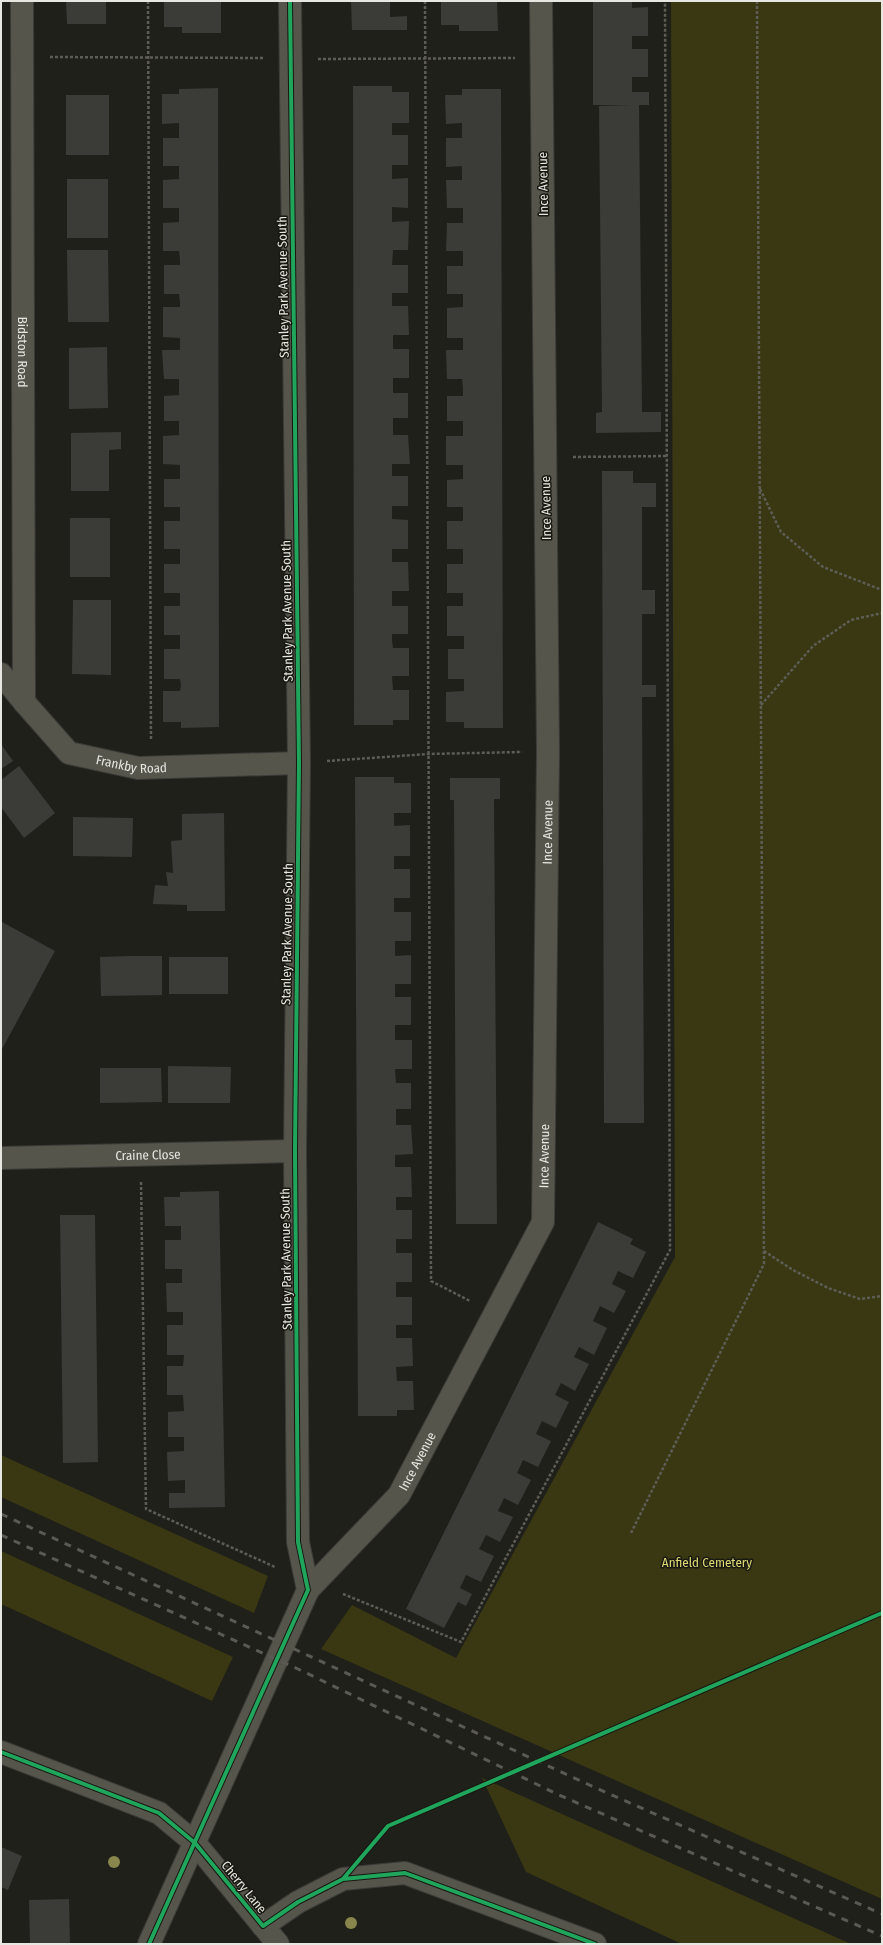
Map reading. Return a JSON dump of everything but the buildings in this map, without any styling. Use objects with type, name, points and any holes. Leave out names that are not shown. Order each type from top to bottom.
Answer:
[{"type":"street","name":"Bidston Road","points":[[22,1],[24,702]]},
{"type":"street","name":"Stanley Park Avenue South","points":[[290,1],[299,763],[295,1151],[298,1542],[309,1580]]},
{"type":"street","name":"Ince Avenue","points":[[309,1580],[399,1495],[543,1222],[548,751],[541,1]]},
{"type":"street","name":"Frankby Road","points":[[1,674],[69,753],[138,768],[299,763]]},
{"type":"street","name":"Craine Close","points":[[1,1158],[295,1151]]},
{"type":"street","points":[[149,1944],[195,1843],[309,1580]]},
{"type":"street","name":"Cherry Lane","points":[[1,1752],[159,1813],[195,1843],[263,1926],[298,1902],[343,1879],[405,1873],[595,1944]]},
{"type":"street","points":[[263,1926],[278,1944]]},
{"type":"path","points":[[148,1],[151,768]]},
{"type":"path","points":[[426,1],[431,1280],[494,1314]]},
{"type":"path","points":[[140,1155],[146,1509],[279,1569],[462,1642],[670,1250],[665,1]]},
{"type":"path","points":[[631,1533],[764,1264],[757,1]]},
{"type":"path","points":[[545,457],[666,456]]},
{"type":"path","points":[[760,489],[781,532],[823,568],[882,590]]},
{"type":"path","points":[[761,706],[813,646],[851,620],[882,613]]},
{"type":"path","points":[[299,763],[428,754],[548,751]]},
{"type":"path","points":[[764,1251],[793,1270],[828,1288],[860,1299],[882,1296]]},
{"type":"green space","name":"Anfield Cemetery","points":[[671,1],[882,1],[882,1899],[321,1649],[352,1605],[456,1658],[675,1257]]},
{"type":"green space","points":[[1,1455],[268,1576],[254,1613],[1,1497]]},
{"type":"green space","points":[[1,1551],[233,1657],[212,1701],[1,1604]]},
{"type":"green space","points":[[482,1778],[851,1944],[682,1944],[526,1872]]},
{"type":"railway","points":[[1,1514],[596,1788],[882,1914]]},
{"type":"railway","points":[[1,1535],[298,1669],[559,1795],[882,1936]]},
{"type":"cycle path","points":[[149,1944],[308,1590],[298,1542],[295,1151],[299,763],[290,1]]},
{"type":"cycle path","points":[[343,1879],[388,1826],[882,1613]]},
{"type":"cycle path","points":[[1,1752],[159,1813],[195,1843],[263,1926],[298,1902],[343,1879],[405,1873],[595,1944]]}]
